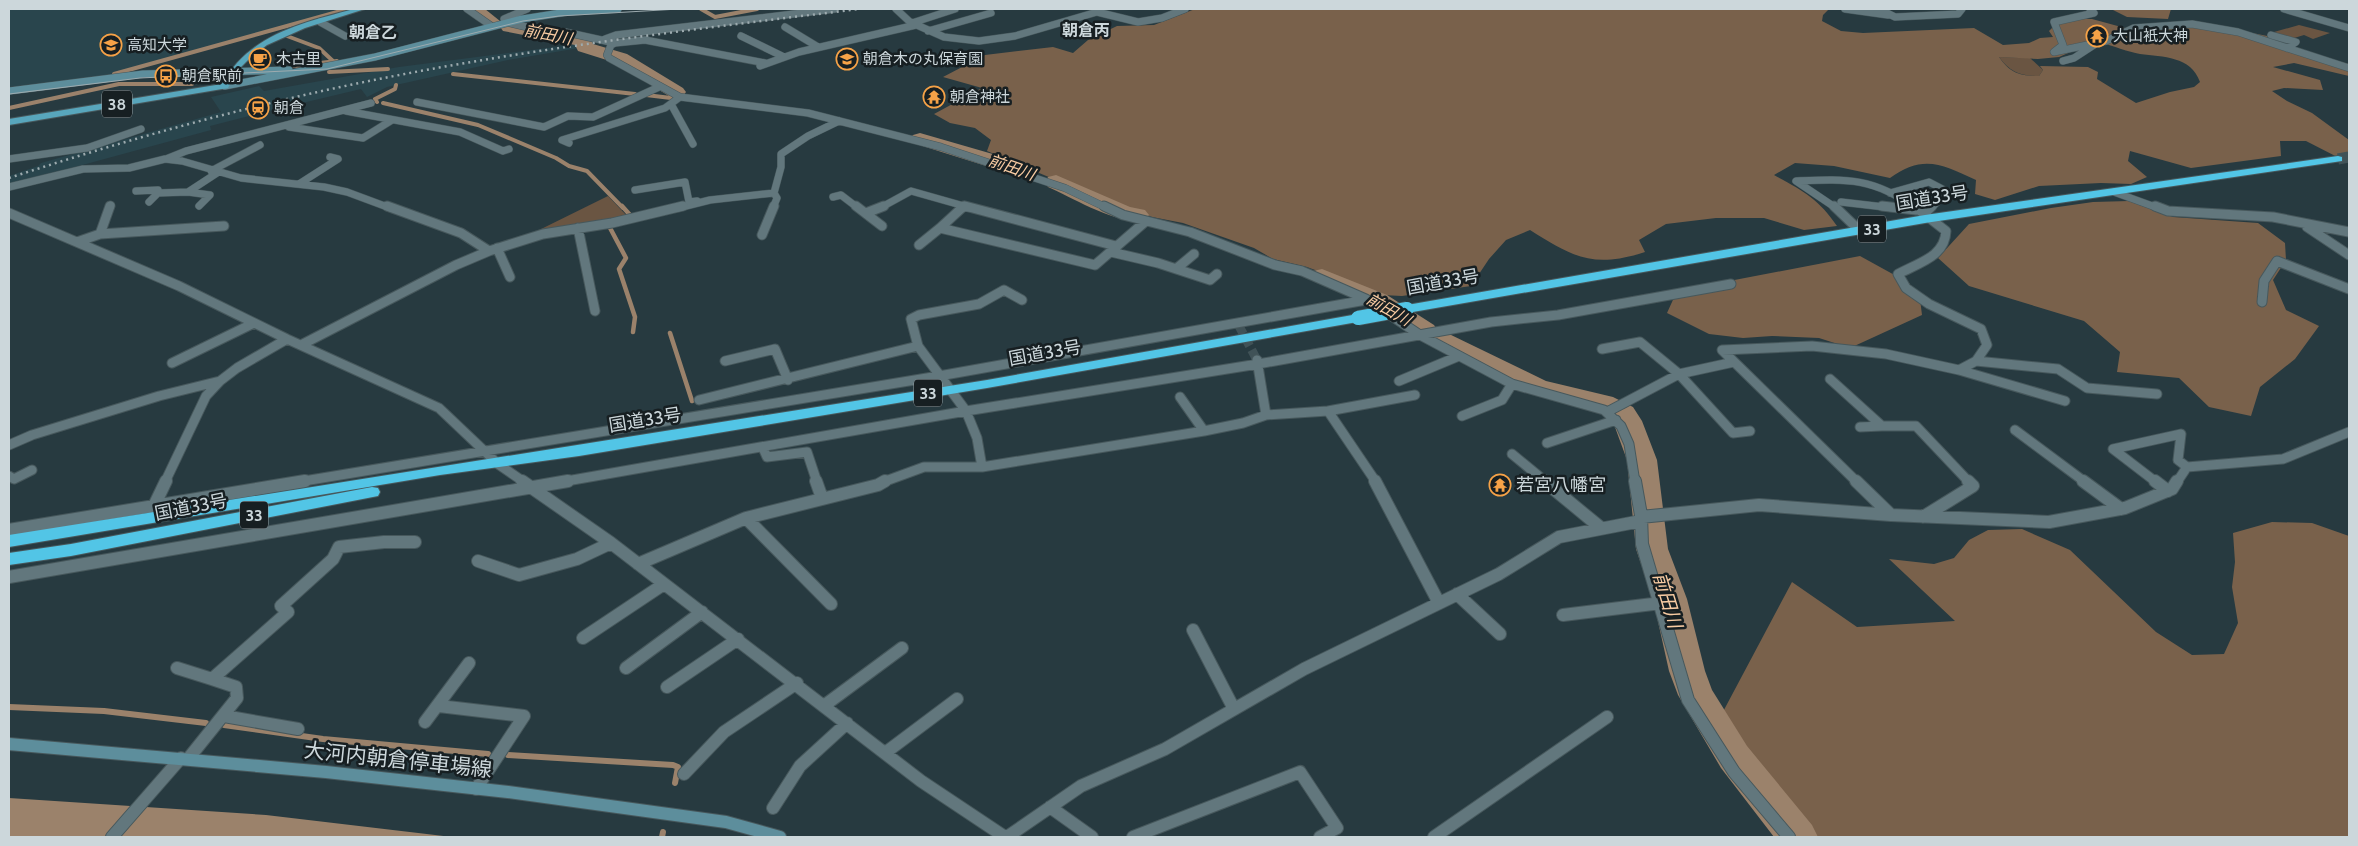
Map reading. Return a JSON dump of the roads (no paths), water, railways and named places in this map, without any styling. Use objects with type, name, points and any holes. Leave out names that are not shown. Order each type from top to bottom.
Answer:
[{"type":"highway","name":"国道33号","points":[[9,542],[440,470],[498,464],[950,390],[1860,231],[1925,214],[2114,192],[2338,159]]},
{"type":"highway","name":"国道33号","points":[[9,559],[71,550],[262,514],[498,464]]},
{"type":"main road","points":[[224,86],[231,71],[246,56],[260,46],[320,22],[360,9]]},
{"type":"main road","points":[[224,86],[336,66],[505,22],[570,10],[618,9]]},
{"type":"main road","points":[[9,91],[143,74],[302,69],[336,66]]},
{"type":"main road","name":"38","points":[[9,122],[224,86]]},
{"type":"main road","name":"大河内朝倉停車場線","points":[[9,744],[185,758],[476,788],[726,822],[780,837]]},
{"type":"street","points":[[467,9],[490,25]]},
{"type":"street","points":[[527,9],[504,19],[505,22],[552,33],[565,32],[605,39],[615,44]]},
{"type":"street","points":[[605,39],[616,36],[835,9]]},
{"type":"street","points":[[896,9],[902,17],[947,39],[976,42],[1035,30],[1101,10],[1124,20],[1143,22],[1156,20],[1185,9]]},
{"type":"street","points":[[954,9],[914,24],[782,56],[762,65],[645,40],[611,45],[608,54],[659,88],[680,97],[793,111],[839,121],[969,156],[1064,188],[1116,212],[1190,232],[1275,265],[1302,271],[1366,299],[1420,335],[1512,384],[1613,412],[1628,444],[1645,518],[1647,562],[1661,602],[1669,640],[1688,700],[1701,723],[1768,814],[1789,837]]},
{"type":"street","points":[[1844,9],[1895,16],[1958,14],[1962,9]]},
{"type":"street","points":[[1879,9],[1888,15]]},
{"type":"street","points":[[2090,9],[2094,13],[2054,22],[2062,46],[2054,52],[2065,52],[2107,41],[2131,28],[2169,24],[2193,25],[2245,33],[2349,68]]},
{"type":"street","points":[[2284,9],[2349,28]]},
{"type":"street","points":[[928,31],[990,13]]},
{"type":"street","points":[[320,22],[345,36]]},
{"type":"street","points":[[785,27],[818,47]]},
{"type":"street","points":[[2271,35],[2296,42],[2287,48]]},
{"type":"street","points":[[742,36],[782,56]]},
{"type":"street","points":[[2063,60],[2074,58],[2097,43]]},
{"type":"street","points":[[417,102],[544,127],[568,116],[593,117],[659,88]]},
{"type":"street","points":[[569,143],[562,140],[631,120],[671,104],[680,97]]},
{"type":"street","points":[[9,187],[83,169],[129,168],[165,159],[186,151],[371,103]]},
{"type":"street","points":[[671,104],[693,144]]},
{"type":"street","points":[[343,110],[460,132],[502,151],[509,149]]},
{"type":"street","points":[[283,126],[363,138],[392,120]]},
{"type":"street","points":[[762,235],[777,198],[774,191],[781,167],[781,154],[808,136],[839,121]]},
{"type":"street","points":[[9,159],[87,148],[141,130]]},
{"type":"street","points":[[188,192],[214,172],[260,145]]},
{"type":"street","points":[[299,184],[338,159],[330,157]]},
{"type":"street","points":[[165,159],[242,178],[299,184],[347,192],[461,233],[493,249],[510,277]]},
{"type":"street","points":[[1860,231],[1832,204],[1796,181],[1827,180],[1874,184],[1925,214],[1946,230],[1947,238],[1935,255],[1898,274],[1906,288],[1929,304],[1981,329],[1987,345],[1976,361],[1959,370]]},
{"type":"street","points":[[635,190],[685,182],[689,202],[712,197],[774,191]]},
{"type":"street","points":[[1890,193],[1930,182],[1948,192],[1925,214]]},
{"type":"street","points":[[136,191],[158,190],[158,193]]},
{"type":"street","points":[[301,345],[456,265],[493,249],[543,234],[612,223],[710,200],[774,191]]},
{"type":"street","points":[[866,213],[890,204],[911,191],[1114,249],[1210,280],[1217,274]]},
{"type":"street","points":[[149,202],[158,193],[188,192],[210,195],[198,206]]},
{"type":"street","points":[[2114,192],[2168,211],[2273,217],[2349,232]]},
{"type":"street","points":[[833,197],[841,195],[882,226]]},
{"type":"street","points":[[1841,202],[1925,214]]},
{"type":"street","points":[[100,234],[111,205]]},
{"type":"street","points":[[919,245],[964,206]]},
{"type":"street","points":[[9,213],[179,286],[287,339],[439,408],[498,464],[611,543],[825,705],[921,781],[1006,837],[1081,786],[1165,750],[1304,669],[1499,574],[1559,536],[1688,511],[1759,505],[1891,515],[2049,522],[2121,509],[2172,489],[2187,468]]},
{"type":"street","points":[[940,228],[1095,265],[1146,221]]},
{"type":"street","points":[[2302,224],[2349,255]]},
{"type":"street","points":[[77,242],[100,234],[224,226]]},
{"type":"street","points":[[578,228],[595,311]]},
{"type":"street","points":[[1176,269],[1194,254]]},
{"type":"street","points":[[2262,302],[2264,281],[2277,260],[2349,288]]},
{"type":"street","points":[[9,577],[763,448],[966,411],[1491,322],[1558,315],[1731,284]]},
{"type":"street","points":[[982,467],[978,438],[966,411],[918,346],[911,319],[919,315],[979,304],[1004,290],[1022,300]]},
{"type":"street","points":[[9,530],[153,508],[482,450],[939,376],[1238,324],[1366,299]]},
{"type":"street","points":[[172,363],[254,323]]},
{"type":"street","points":[[153,508],[206,396],[220,381],[237,368],[287,339]]},
{"type":"street","points":[[1602,349],[1640,342],[1679,374],[1733,433],[1750,431]]},
{"type":"street","points":[[699,400],[788,380],[918,346]]},
{"type":"street","points":[[1891,515],[1722,350],[1812,346],[1886,354],[1959,370],[2066,401]]},
{"type":"street","points":[[725,361],[775,348],[788,380]]},
{"type":"street","points":[[1399,381],[1459,356]]},
{"type":"street","points":[[1976,361],[2058,370],[2087,388],[2157,394]]},
{"type":"street","points":[[1258,362],[1266,415]]},
{"type":"street","points":[[1546,443],[1613,412],[1636,395],[1679,374],[1734,362]]},
{"type":"street","points":[[1830,379],[1882,426]]},
{"type":"street","points":[[9,446],[32,435],[159,396],[220,381]]},
{"type":"street","points":[[1462,416],[1502,400],[1512,384]]},
{"type":"street","points":[[638,564],[746,518],[878,485],[890,478],[924,467],[982,467],[1204,431],[1243,423],[1266,415],[1328,411],[1415,395]]},
{"type":"street","points":[[1180,397],[1194,414],[1204,431]]},
{"type":"street","points":[[1328,411],[1376,482],[1439,603]]},
{"type":"street","points":[[1860,427],[1916,426],[1973,486],[1923,516]]},
{"type":"street","points":[[2015,430],[2121,509]]},
{"type":"street","points":[[2168,490],[2113,449],[2182,434],[2178,460],[2187,468],[2283,459],[2349,432]]},
{"type":"street","points":[[763,448],[767,457],[807,452],[822,498]]},
{"type":"street","points":[[1512,454],[1601,528]]},
{"type":"street","points":[[11,479],[32,470]]},
{"type":"street","points":[[746,518],[831,604]]},
{"type":"street","points":[[212,679],[288,612],[281,606],[333,559],[339,547],[384,542],[415,542]]},
{"type":"street","points":[[478,561],[519,575],[577,560],[611,543]]},
{"type":"street","points":[[583,638],[664,584]]},
{"type":"street","points":[[1457,594],[1500,634]]},
{"type":"street","points":[[1563,615],[1661,602]]},
{"type":"street","points":[[626,668],[702,612]]},
{"type":"street","points":[[1193,630],[1234,709]]},
{"type":"street","points":[[667,687],[738,639]]},
{"type":"street","points":[[825,705],[902,648]]},
{"type":"street","points":[[425,722],[469,664]]},
{"type":"street","points":[[112,837],[165,776],[185,758],[224,716],[237,698],[236,687],[177,668]]},
{"type":"street","points":[[684,774],[724,732],[797,684]]},
{"type":"street","points":[[885,753],[957,699]]},
{"type":"street","points":[[439,706],[524,716],[476,788]]},
{"type":"street","points":[[224,716],[298,729]]},
{"type":"street","points":[[1434,837],[1607,717]]},
{"type":"street","points":[[773,808],[800,766],[847,723]]},
{"type":"street","points":[[1133,837],[1300,772],[1337,828],[1320,837]]},
{"type":"street","points":[[1050,807],[1092,837]]},
{"type":"waterway","points":[[114,74],[348,9]]},
{"type":"waterway","name":"前田川","points":[[474,9],[491,21]]},
{"type":"waterway","points":[[701,9],[715,17],[757,9]]},
{"type":"waterway","name":"前田川","points":[[509,27],[584,41],[584,44]]},
{"type":"waterway","points":[[287,36],[319,48],[333,61]]},
{"type":"waterway","name":"前田川","points":[[585,47],[620,58],[676,92]]},
{"type":"waterway","points":[[294,66],[333,61]]},
{"type":"waterway","points":[[329,72],[388,69]]},
{"type":"waterway","points":[[453,74],[635,94]]},
{"type":"waterway","points":[[9,108],[119,84],[192,84]]},
{"type":"waterway","points":[[377,102],[375,99],[395,89],[396,85]]},
{"type":"waterway","points":[[646,95],[671,98]]},
{"type":"waterway","points":[[383,103],[478,125],[556,158],[569,166],[587,171],[623,208]]},
{"type":"waterway","name":"前田川","points":[[920,139],[1002,164]]},
{"type":"waterway","name":"前田川","points":[[1056,182],[1123,212],[1137,215]]},
{"type":"waterway","points":[[622,206],[630,215]]},
{"type":"waterway","points":[[609,226],[626,258],[619,269],[635,317],[633,332]]},
{"type":"waterway","name":"前田川","points":[[1322,276],[1378,300],[1425,331]]},
{"type":"waterway","points":[[670,333],[692,401]]},
{"type":"waterway","name":"前田川","points":[[1438,339],[1537,387],[1603,403],[1623,413],[1628,421],[1642,460],[1652,549],[1670,599],[1687,671],[1696,695],[1734,757],[1798,837]]},
{"type":"waterway","points":[[9,707],[104,711],[206,723]]},
{"type":"waterway","points":[[224,725],[323,739],[488,754]]},
{"type":"waterway","points":[[508,755],[673,765],[678,767],[675,783]]},
{"type":"waterway","points":[[662,837],[663,832]]},
{"type":"tunnel","points":[[2338,159],[2349,157]]},
{"type":"tunnel","points":[[1239,326],[1257,360]]},
{"type":"tram line","points":[[9,94],[140,78],[327,69],[523,21],[559,16],[679,9]]},
{"type":"railway","points":[[9,178],[195,122],[384,78],[561,48],[858,9]]},
{"type":"place","name":"大山衹大神","points":[[2097,36]]},
{"type":"place","name":"高知大学","points":[[111,45]]},
{"type":"place","name":"木古里","points":[[260,59]]},
{"type":"place","name":"朝倉木の丸保育園","points":[[847,59]]},
{"type":"place","name":"朝倉駅前","points":[[166,76]]},
{"type":"place","name":"朝倉神社","points":[[934,97]]},
{"type":"place","name":"朝倉","points":[[258,108]]},
{"type":"place","name":"若宮八幡宮","points":[[1500,485]]},
{"type":"district","name":"朝倉丙","points":[[1086,30]]},
{"type":"district","name":"朝倉乙","points":[[373,32]]}]
